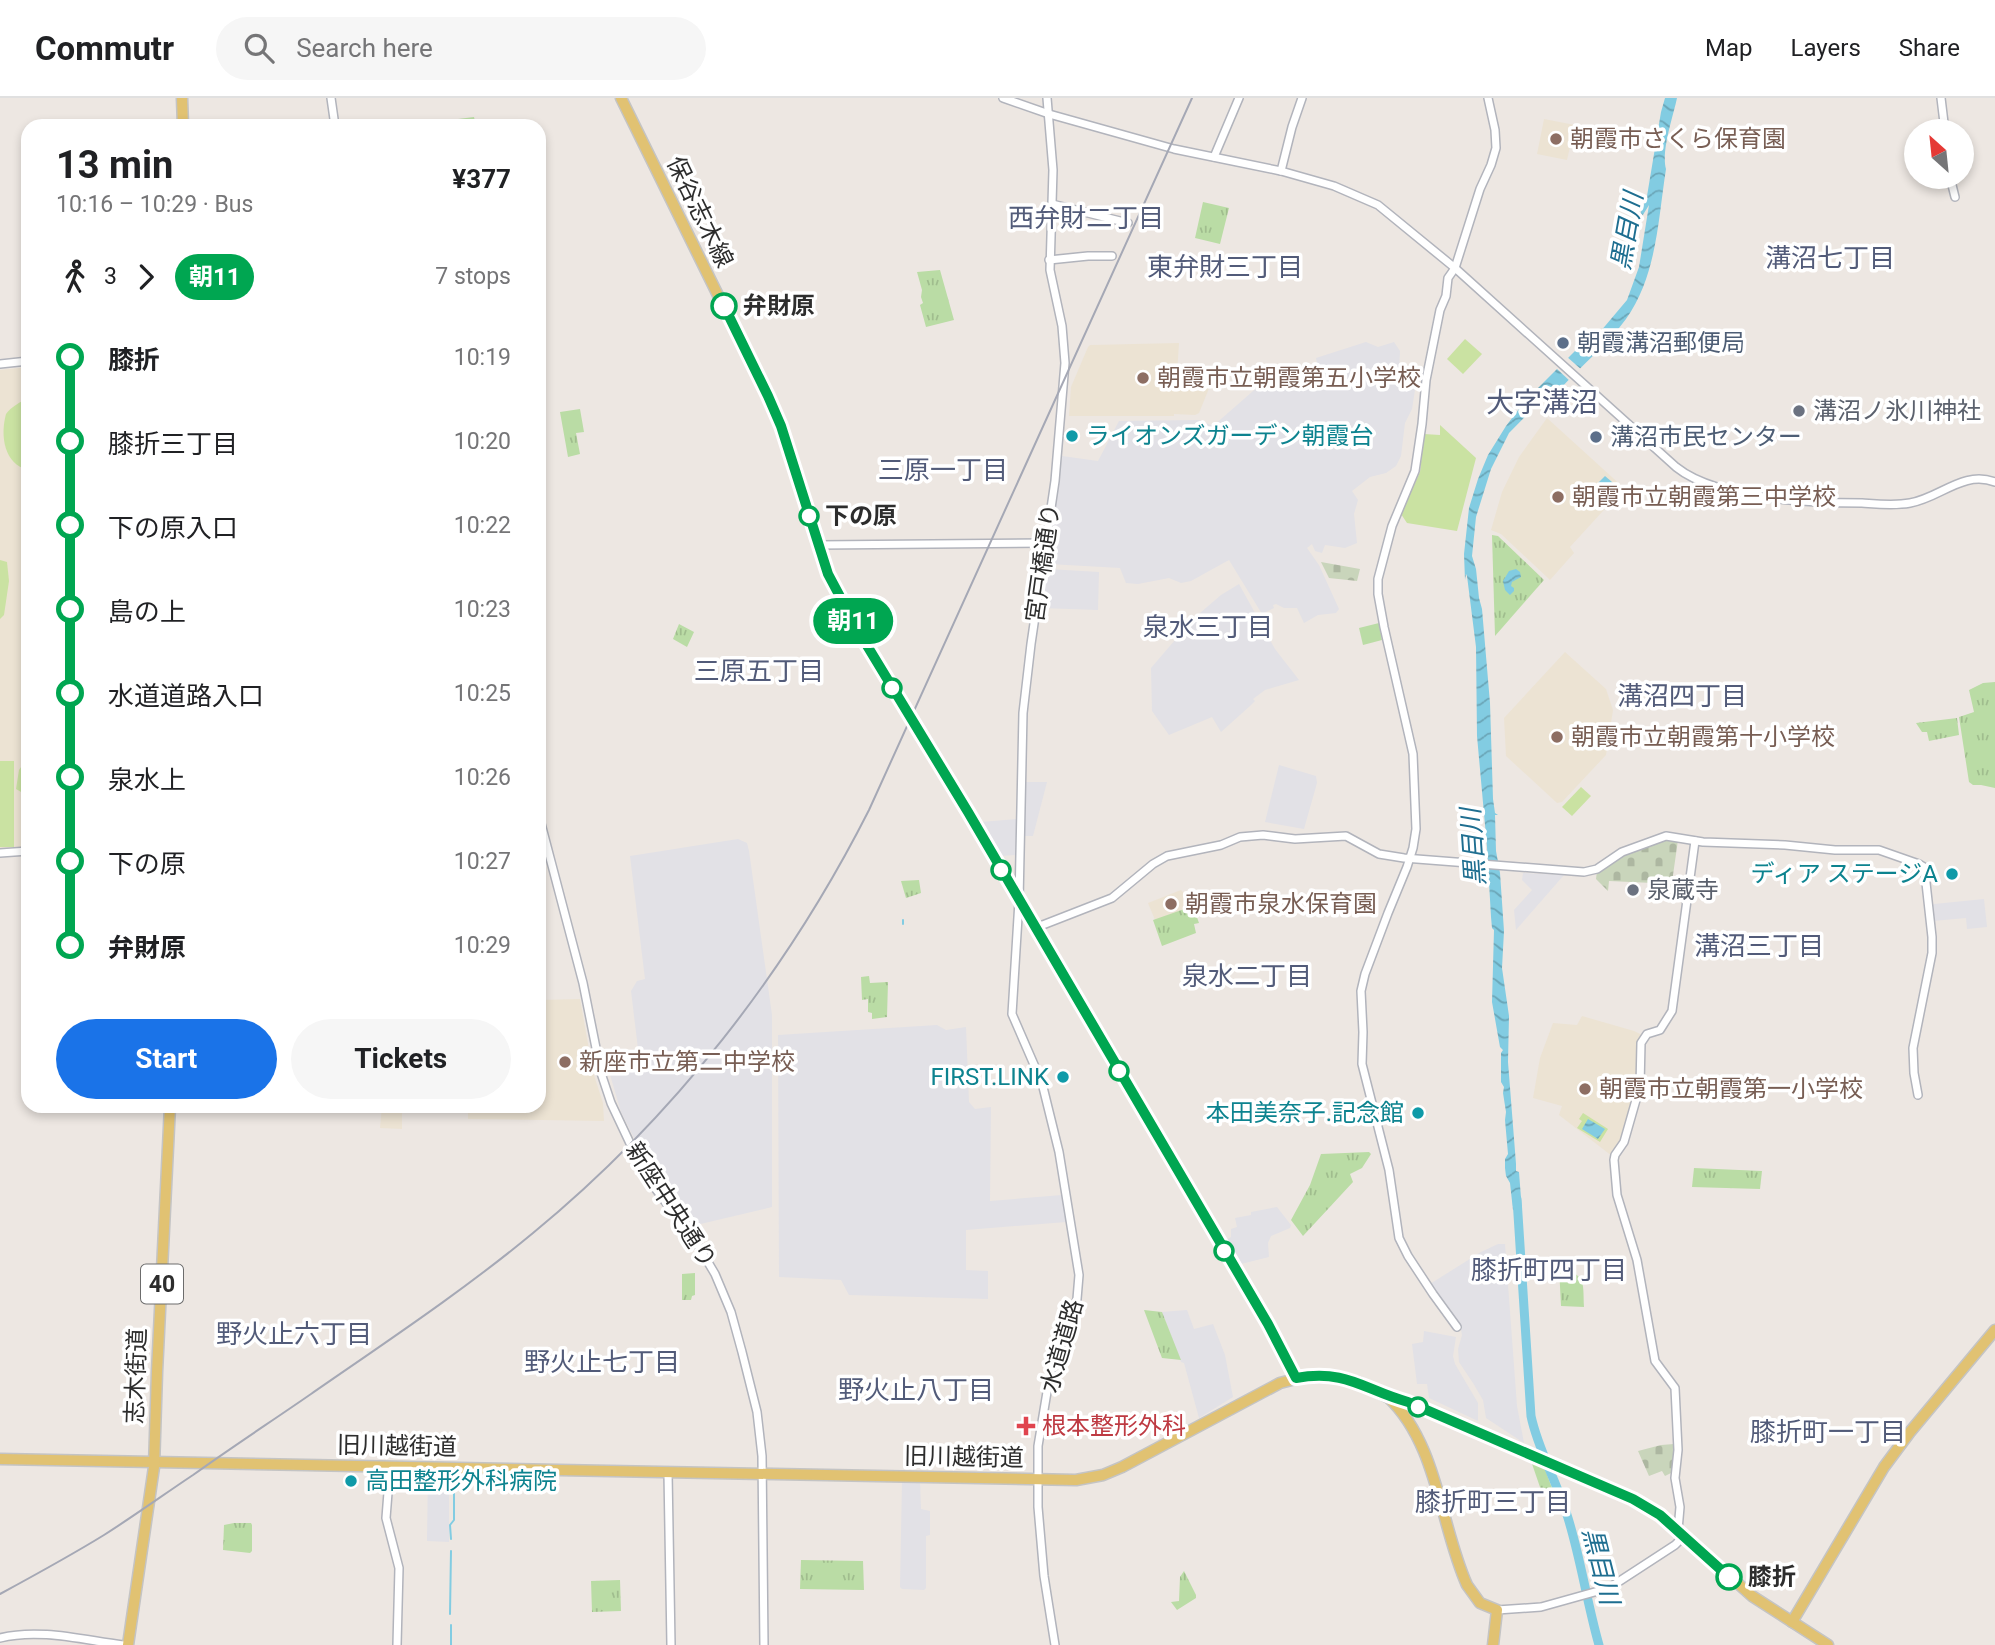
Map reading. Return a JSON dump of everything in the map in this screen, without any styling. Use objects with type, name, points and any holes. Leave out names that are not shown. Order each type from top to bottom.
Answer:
[{"type":"main road","points":[[182,98],[183,119]]},
{"type":"main road","name":"保谷志木線","points":[[621,98],[772,405],[828,574],[860,634],[1268,1324],[1296,1378]]},
{"type":"main road","name":"志木街道","points":[[125,1645],[147,1521],[154,1463],[170,1113]]},
{"type":"main road","points":[[1792,1622],[1886,1463],[1995,1330]]},
{"type":"main road","name":"旧川越街道","points":[[0,1459],[1076,1480],[1112,1472],[1259,1393],[1296,1378],[1345,1378],[1364,1384],[1387,1397],[1408,1402],[1640,1503],[1660,1515],[1752,1596],[1828,1645]]},
{"type":"main road","points":[[1387,1397],[1415,1431],[1466,1585],[1480,1603],[1497,1610],[1493,1645]]},
{"type":"main road","points":[[1402,1413],[1408,1402]]},
{"type":"street","points":[[331,98],[334,119]]},
{"type":"street","points":[[1003,98],[1049,114],[1174,149],[1281,171],[1334,186],[1378,205],[1455,268],[1679,469],[1696,479],[1762,496],[1816,502],[1904,504],[1930,497],[1967,480],[1984,479],[1995,482]]},
{"type":"street","name":"宮戸橋通り","points":[[1012,1014],[1019,901],[1023,713],[1059,444],[1065,363],[1062,326],[1049,260],[1053,163],[1047,98]]},
{"type":"street","points":[[1214,157],[1239,98]]},
{"type":"street","points":[[1281,171],[1302,98]]},
{"type":"street","points":[[1457,1327],[1408,1256],[1399,1238],[1389,1170],[1362,1064],[1362,984],[1409,859],[1415,840],[1417,814],[1413,754],[1384,627],[1378,579],[1392,526],[1415,471],[1426,380],[1448,278],[1455,268],[1480,188],[1496,148],[1488,98]]},
{"type":"street","points":[[1941,98],[1944,119]]},
{"type":"street","points":[[1953,189],[1955,197]]},
{"type":"street","points":[[1052,204],[1128,223]]},
{"type":"street","points":[[1049,260],[1112,256]]},
{"type":"street","points":[[0,364],[21,362]]},
{"type":"street","points":[[818,545],[1046,543]]},
{"type":"street","points":[[1035,928],[1112,898],[1146,869],[1167,856],[1221,845],[1245,836],[1295,839],[1346,836],[1379,854],[1409,859],[1589,872],[1622,852],[1658,838],[1675,836],[1695,841],[1835,850],[1879,850],[1924,867],[1931,953],[1913,1048],[1913,1073],[1917,1095]]},
{"type":"street","points":[[1497,1610],[1541,1607],[1609,1588],[1675,1545],[1681,1533],[1675,1478],[1678,1450],[1675,1388],[1656,1361],[1637,1260],[1617,1195],[1614,1160],[1625,1142],[1640,1086],[1641,1042],[1647,1034],[1660,1030],[1672,1011],[1695,841]]},
{"type":"street","name":"新座中央通り","points":[[546,843],[583,983],[604,1082],[616,1115],[643,1169],[705,1257],[725,1296],[742,1352],[757,1412],[763,1474],[764,1645]]},
{"type":"street","points":[[0,853],[21,852]]},
{"type":"street","name":"水道道路","points":[[1012,1014],[1042,1083],[1059,1152],[1079,1275],[1077,1299],[1048,1384],[1040,1430],[1037,1479],[1039,1528],[1055,1645]]},
{"type":"street","points":[[390,1467],[386,1518],[399,1568],[397,1645]]},
{"type":"street","points":[[668,1473],[671,1645]]},
{"type":"street","points":[[0,1638],[40,1635],[125,1645]]},
{"type":"shaded area","name":"朝霞市さくら保育園","points":[[1544,119],[1575,125],[1567,160],[1537,154]]},
{"type":"shaded area","points":[[1366,342],[1378,347],[1394,342],[1400,351],[1399,372],[1411,380],[1415,390],[1412,409],[1405,423],[1401,456],[1396,466],[1386,473],[1370,477],[1352,491],[1358,500],[1354,514],[1357,543],[1345,548],[1325,545],[1322,553],[1315,551],[1312,544],[1307,548],[1319,565],[1339,609],[1336,613],[1318,615],[1304,623],[1297,608],[1284,608],[1276,604],[1262,614],[1229,560],[1191,581],[1181,583],[1169,578],[1138,584],[1126,583],[1120,568],[1049,564],[1062,456],[1098,461],[1119,421],[1199,420],[1213,426],[1268,378],[1296,375],[1318,368],[1316,358]]},
{"type":"shaded area","name":"朝霞市立朝霞第五小学校","points":[[1179,343],[1177,373],[1214,376],[1199,413],[1174,416],[1069,416],[1071,387],[1090,345]]},
{"type":"shaded area","points":[[21,368],[21,848],[0,849],[0,370]]},
{"type":"shaded area","name":"朝霞市立朝霞第三中学校","points":[[1547,418],[1624,488],[1570,547],[1574,553],[1550,580],[1501,534],[1491,530],[1502,492],[1519,457]]},
{"type":"shaded area","points":[[1048,569],[1099,572],[1098,610],[1041,608]]},
{"type":"shaded area","points":[[1239,584],[1275,649],[1299,680],[1265,690],[1221,732],[1212,717],[1169,735],[1152,711],[1151,668],[1193,619],[1221,595]]},
{"type":"shaded area","name":"朝霞市立朝霞第十小学校","points":[[1565,652],[1606,689],[1613,710],[1606,755],[1562,802],[1557,803],[1506,756],[1504,718]]},
{"type":"shaded area","points":[[1279,765],[1316,776],[1317,783],[1304,829],[1265,822]]},
{"type":"shaded area","points":[[1024,782],[1047,782],[1033,836],[1024,836]]},
{"type":"shaded area","points":[[1017,819],[1015,855],[1001,856],[981,822]]},
{"type":"shaded area","points":[[738,839],[747,843],[749,851],[772,1015],[772,1207],[692,1226],[645,1160],[621,1112],[606,1061],[639,1057],[631,991],[637,981],[645,979],[630,856]]},
{"type":"shaded area","points":[[1523,873],[1564,875],[1516,930],[1514,910],[1532,890],[1522,880]]},
{"type":"shaded area","name":"朝霞市泉水保育園","points":[[1181,890],[1190,890],[1193,906],[1155,920],[1148,903]]},
{"type":"shaded area","points":[[1984,899],[1987,927],[1967,929],[1966,918],[1933,921],[1934,904]]},
{"type":"shaded area","name":"新座市立第二中学校","points":[[580,999],[593,1072],[603,1103],[604,1121],[468,1119],[468,1113],[546,1113],[546,1000]]},
{"type":"shaded area","name":"朝霞市立朝霞第一小学校","points":[[1582,1016],[1642,1035],[1639,1042],[1637,1085],[1622,1140],[1612,1156],[1559,1115],[1562,1106],[1533,1098],[1540,1058],[1553,1023],[1577,1025]]},
{"type":"shaded area","points":[[937,1025],[946,1030],[966,1027],[969,1102],[975,1109],[991,1107],[990,1201],[1062,1195],[1066,1222],[966,1230],[966,1270],[988,1271],[988,1299],[849,1295],[841,1280],[779,1277],[778,1035]]},
{"type":"shaded area","points":[[381,1113],[402,1113],[402,1129],[380,1128]]},
{"type":"shaded area","points":[[1277,1207],[1291,1225],[1290,1228],[1271,1236],[1268,1243],[1269,1257],[1237,1265],[1223,1242],[1231,1237],[1231,1229],[1237,1227],[1235,1218]]},
{"type":"shaded area","points":[[1498,1244],[1505,1244],[1517,1406],[1524,1443],[1486,1418],[1483,1400],[1459,1362],[1458,1349],[1462,1335],[1460,1325],[1430,1284]]},
{"type":"shaded area","points":[[1187,1310],[1194,1329],[1213,1324],[1225,1355],[1233,1397],[1199,1418],[1184,1363],[1181,1362],[1162,1312]]},
{"type":"shaded area","points":[[1424,1331],[1456,1337],[1453,1356],[1455,1364],[1478,1403],[1478,1421],[1429,1398],[1427,1384],[1417,1384],[1412,1344],[1423,1342]]},
{"type":"shaded area","points":[[428,1472],[449,1472],[449,1542],[427,1541]]},
{"type":"shaded area","points":[[902,1481],[920,1481],[921,1509],[930,1511],[924,1590],[900,1587]]},
{"type":"green space","points":[[1203,202],[1229,208],[1220,244],[1195,238]]},
{"type":"green space","points":[[940,270],[954,320],[926,327],[920,305],[923,303],[922,290],[917,272]]},
{"type":"green space","points":[[1465,339],[1482,354],[1463,374],[1447,359]]},
{"type":"green space","points":[[21,402],[21,467],[9,455],[4,440],[6,414]]},
{"type":"green space","points":[[580,409],[584,432],[576,433],[580,454],[568,457],[560,412]]},
{"type":"green space","points":[[1440,425],[1476,458],[1457,531],[1407,523],[1401,514],[1420,472],[1424,434],[1440,435]]},
{"type":"green space","points":[[1492,535],[1498,536],[1544,580],[1495,636]]},
{"type":"green space","points":[[0,560],[7,562],[9,581],[4,615],[0,619]]},
{"type":"green space","points":[[1321,562],[1360,569],[1357,581],[1329,578]]},
{"type":"green space","points":[[1379,623],[1382,640],[1363,645],[1359,628]]},
{"type":"green space","points":[[679,624],[694,632],[687,647],[673,639]]},
{"type":"green space","points":[[1995,682],[1995,788],[1969,782],[1959,717],[1974,712],[1969,690],[1983,683]]},
{"type":"green space","points":[[1957,718],[1959,735],[1929,741],[1927,732],[1922,732],[1916,723]]},
{"type":"green space","points":[[0,761],[14,761],[14,847],[0,847]]},
{"type":"green space","points":[[21,767],[21,792],[16,789]]},
{"type":"green space","points":[[1581,787],[1591,796],[1572,816],[1562,807]]},
{"type":"green space","points":[[1661,839],[1678,840],[1670,896],[1655,894],[1656,882],[1609,881],[1608,891],[1596,879],[1597,871],[1614,859]]},
{"type":"green space","points":[[919,880],[921,893],[906,898],[901,881]]},
{"type":"green space","points":[[1193,906],[1199,923],[1194,924],[1196,933],[1162,946],[1153,920]]},
{"type":"green space","points":[[869,976],[870,983],[888,982],[887,1017],[872,1019],[872,1013],[868,1012],[868,999],[862,1000],[861,977]]},
{"type":"green space","points":[[1583,1113],[1608,1129],[1600,1142],[1577,1128]]},
{"type":"green space","points":[[1321,1154],[1371,1154],[1362,1168],[1350,1174],[1353,1182],[1303,1236],[1291,1220],[1310,1185]]},
{"type":"green space","points":[[1694,1168],[1762,1171],[1760,1189],[1692,1187]]},
{"type":"green space","points":[[1559,1267],[1579,1276],[1584,1307],[1561,1306]]},
{"type":"green space","points":[[695,1273],[695,1295],[691,1300],[682,1300],[682,1274]]},
{"type":"green space","points":[[1144,1310],[1162,1312],[1181,1360],[1162,1358]]},
{"type":"green space","points":[[1674,1444],[1673,1472],[1665,1476],[1662,1471],[1649,1476],[1638,1451]]},
{"type":"green space","points":[[1531,1461],[1544,1467],[1552,1488],[1542,1493]]},
{"type":"green space","points":[[251,1523],[250,1553],[223,1550],[224,1525]]},
{"type":"green space","points":[[801,1560],[863,1561],[864,1590],[800,1589]]},
{"type":"green space","points":[[1184,1571],[1196,1598],[1177,1610],[1171,1602],[1179,1601],[1180,1577]]},
{"type":"green space","points":[[620,1580],[621,1611],[592,1612],[591,1581]]},
{"type":"water","points":[[1665,98],[1677,98],[1666,144],[1666,169],[1655,247],[1636,302],[1619,328],[1557,395],[1544,405],[1554,394],[1555,386],[1509,433],[1491,469],[1476,517],[1472,556],[1482,609],[1490,703],[1493,799],[1495,813],[1498,815],[1495,815],[1496,851],[1504,931],[1502,968],[1509,1016],[1508,1062],[1516,1171],[1519,1172],[1522,1211],[1513,1210],[1510,1183],[1505,1168],[1508,1154],[1504,1087],[1501,1082],[1503,1050],[1500,1047],[1492,1002],[1494,930],[1477,736],[1476,647],[1466,574],[1465,580],[1464,554],[1469,508],[1488,455],[1506,426],[1525,401],[1582,344],[1600,332],[1627,300],[1639,267],[1649,205],[1641,218],[1639,217],[1647,196]]},
{"type":"water","points":[[1605,476],[1619,488],[1612,496],[1598,483]]},
{"type":"water","points":[[1516,569],[1521,577],[1512,582],[1514,591],[1510,595],[1505,590],[1503,581],[1509,571]]},
{"type":"water","points":[[1588,1119],[1605,1129],[1598,1139],[1582,1129]]},
{"type":"pier","points":[[1566,356],[1583,371],[1572,383],[1556,368]]},
{"type":"waterway","name":"黒目川","points":[[1517,1199],[1531,1416],[1538,1442],[1568,1518],[1599,1645]]},
{"type":"waterway","points":[[451,1539],[454,1484]]},
{"type":"waterway","points":[[450,1614],[451,1551]]},
{"type":"waterway","points":[[451,1625],[451,1645]]},
{"type":"railway","points":[[0,1594],[104,1535],[396,1336],[479,1275],[533,1233],[633,1141],[723,1039],[802,928],[869,810],[1192,98]]},
{"type":"bus line","name":"朝11","points":[[724,306],[781,426],[822,559],[840,597],[1268,1324],[1296,1378],[1331,1376],[1358,1382],[1387,1397],[1408,1402],[1633,1499],[1660,1515],[1729,1577]]},
{"type":"place","name":"朝霞市さくら保育園","points":[[1556,139]]},
{"type":"place","name":"弁財原","points":[[724,306]]},
{"type":"place","name":"朝霞溝沼郵便局","points":[[1563,343]]},
{"type":"place","name":"朝霞市立朝霞第五小学校","points":[[1143,378]]},
{"type":"place","name":"溝沼ノ氷川神社","points":[[1799,411]]},
{"type":"place","name":"ライオンズガーデン朝霞台","points":[[1072,436]]},
{"type":"place","name":"溝沼市民センター","points":[[1596,437]]},
{"type":"place","name":"朝霞市立朝霞第三中学校","points":[[1558,497]]},
{"type":"place","name":"下の原","points":[[809,516]]},
{"type":"place","name":"朝霞市立朝霞第十小学校","points":[[1557,737]]},
{"type":"place","name":"ディア ステージA","points":[[1952,874]]},
{"type":"place","name":"泉蔵寺","points":[[1633,890]]},
{"type":"place","name":"朝霞市泉水保育園","points":[[1171,904]]},
{"type":"place","name":"新座市立第二中学校","points":[[565,1062]]},
{"type":"place","name":"FIRST.LINK","points":[[1063,1077]]},
{"type":"place","name":"朝霞市立朝霞第一小学校","points":[[1585,1089]]},
{"type":"place","name":"本田美奈子.記念館","points":[[1418,1113]]},
{"type":"place","name":"根本整形外科","points":[[1026,1426]]},
{"type":"place","name":"高田整形外科病院","points":[[351,1481]]},
{"type":"place","name":"膝折","points":[[1729,1577]]},
{"type":"district","name":"西弁財二丁目","points":[[1086,218]]},
{"type":"district","name":"溝沼七丁目","points":[[1830,258]]},
{"type":"district","name":"東弁財三丁目","points":[[1225,267]]},
{"type":"district","name":"大字溝沼","points":[[1542,402]]},
{"type":"district","name":"三原一丁目","points":[[943,470]]},
{"type":"district","name":"泉水三丁目","points":[[1208,627]]},
{"type":"district","name":"三原五丁目","points":[[759,671]]},
{"type":"district","name":"溝沼四丁目","points":[[1682,696]]},
{"type":"district","name":"溝沼三丁目","points":[[1759,946]]},
{"type":"district","name":"泉水二丁目","points":[[1247,976]]},
{"type":"district","name":"膝折町四丁目","points":[[1549,1270]]},
{"type":"district","name":"野火止六丁目","points":[[294,1334]]},
{"type":"district","name":"野火止七丁目","points":[[602,1362]]},
{"type":"district","name":"野火止八丁目","points":[[916,1390]]},
{"type":"district","name":"膝折町一丁目","points":[[1828,1432]]},
{"type":"district","name":"膝折町三丁目","points":[[1493,1502]]}]
